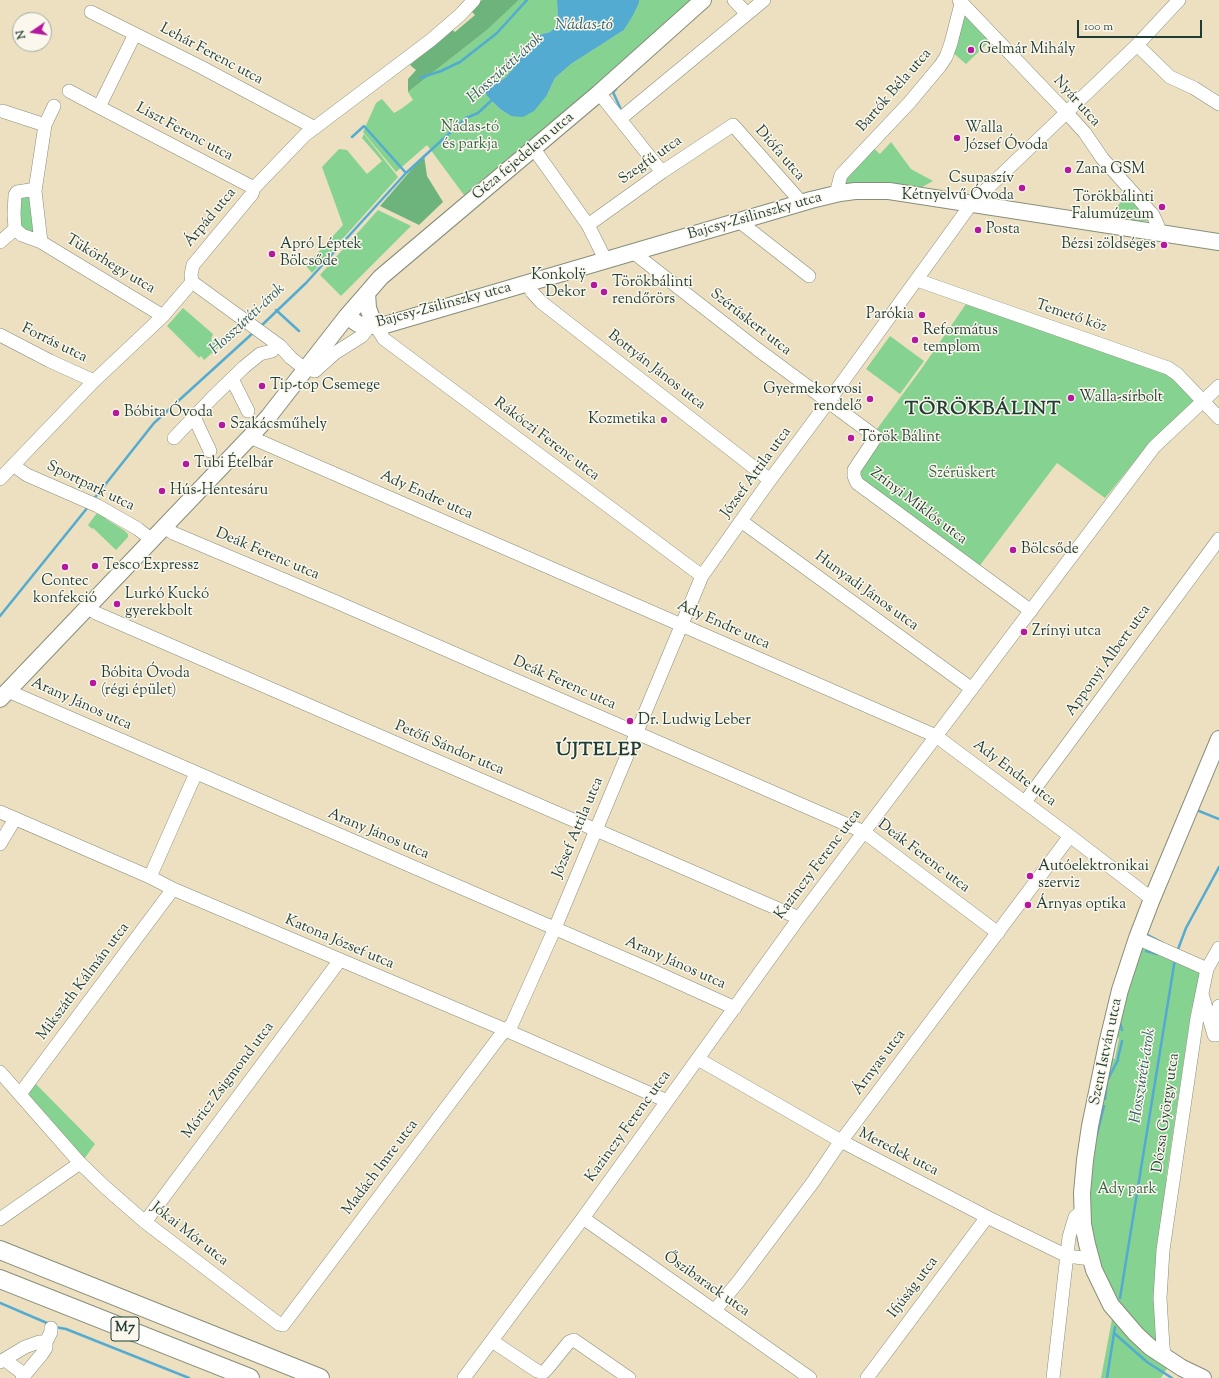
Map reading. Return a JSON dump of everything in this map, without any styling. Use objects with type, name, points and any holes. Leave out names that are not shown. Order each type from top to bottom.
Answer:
[{"type":"highway","name":"M7","points":[[0,1250],[320,1378]]},
{"type":"highway","name":"M7","points":[[0,1279],[250,1378]]},
{"type":"main road","name":"Géza fejedelem utca","points":[[347,316],[381,277],[534,149],[703,0]]},
{"type":"main road","name":"Bajcsy-Zsilinszky utca","points":[[347,316],[358,324],[373,326],[396,322],[802,203],[836,194],[855,191],[889,191],[1219,242]]},
{"type":"main road","points":[[367,293],[368,308],[373,326]]},
{"type":"main road","points":[[4,695],[250,437],[269,416],[347,316]]},
{"type":"main road","name":"Szent István utca","points":[[1203,1378],[1164,1358],[1150,1347],[1136,1334],[1111,1305],[1091,1259],[1085,1237],[1082,1211],[1082,1193],[1085,1160],[1103,1065],[1120,990],[1137,938],[1152,899],[1219,740]]},
{"type":"street","name":"Árpád utca","points":[[192,282],[192,265],[252,194],[254,188],[305,134],[431,40],[460,15],[474,0]]},
{"type":"street","points":[[734,0],[747,14]]},
{"type":"street","points":[[620,119],[764,0]]},
{"type":"street","name":"József Attila utca","points":[[506,1030],[512,1024],[555,928],[680,625],[702,576],[770,480],[972,203],[1137,45],[1179,0]]},
{"type":"street","name":"Nyár utca","points":[[960,1],[1085,133],[1102,158],[1153,215],[1158,226],[1158,232]]},
{"type":"street","name":"Bartók Béla utca","points":[[836,194],[841,175],[936,72],[951,43],[960,1]]},
{"type":"street","name":"Lehár Ferenc utca","points":[[91,12],[201,67],[315,128]]},
{"type":"street","points":[[99,106],[135,34]]},
{"type":"street","points":[[1137,45],[1170,77],[1194,88],[1219,104]]},
{"type":"street","name":"Liszt Ferenc utca","points":[[69,91],[254,188]]},
{"type":"street","points":[[599,93],[662,172]]},
{"type":"street","name":"Tükörhegy utca","points":[[41,242],[35,191],[45,124],[54,106]]},
{"type":"street","points":[[2,111],[45,124]]},
{"type":"street","name":"Szegfű utca","points":[[588,225],[662,172],[733,125]]},
{"type":"street","name":"Diófa utca","points":[[733,125],[802,203]]},
{"type":"street","points":[[534,149],[588,225],[606,261]]},
{"type":"street","points":[[0,242],[15,229],[15,195],[22,190],[35,191]]},
{"type":"street","points":[[740,222],[809,276]]},
{"type":"street","name":"Tükörhegy utca","points":[[15,229],[22,235],[41,242],[163,316]]},
{"type":"street","name":"Szérűskert utca","points":[[634,253],[757,349],[828,402]]},
{"type":"street","name":"Temető köz","points":[[917,280],[1168,368],[1177,374],[1203,401]]},
{"type":"street","points":[[0,479],[94,381],[163,316],[192,282],[276,344],[305,369],[315,371],[335,353],[362,336],[373,326]]},
{"type":"street","name":"Bottyán János utca","points":[[528,283],[532,292],[541,302],[770,480]]},
{"type":"street","name":"Rákóczi Ferenc utca","points":[[373,326],[384,339],[702,576]]},
{"type":"street","name":"Forrás utca","points":[[0,335],[50,361],[94,381]]},
{"type":"street","points":[[174,438],[232,379],[260,354],[272,351],[276,344]]},
{"type":"street","points":[[232,379],[248,411]]},
{"type":"street","name":"Kazinczy Ferenc utca","points":[[464,1378],[583,1218],[799,918],[1154,447],[1219,386]]},
{"type":"street","points":[[1203,401],[1219,418]]},
{"type":"street","name":"Zrínyi Miklós utca","points":[[828,402],[876,438],[854,470],[854,476],[857,483],[1031,611]]},
{"type":"street","points":[[194,417],[210,452]]},
{"type":"street","name":"Ady Endre utca","points":[[250,437],[936,736],[1152,899]]},
{"type":"street","name":"Sportpark utca","points":[[13,465],[27,475],[98,506],[138,529],[152,540]]},
{"type":"street","name":"Hunyadi János utca","points":[[741,521],[972,689]]},
{"type":"street","name":"Deák Ferenc utca","points":[[164,527],[173,533],[864,832],[998,933]]},
{"type":"street","name":"Apponyi Albert utca","points":[[1025,802],[1219,539]]},
{"type":"street","name":"Petőfi Sándor utca","points":[[88,607],[96,613],[799,918]]},
{"type":"street","name":"Arany János utca","points":[[4,695],[196,773],[555,928],[735,1008]]},
{"type":"street","points":[[150,877],[196,773]]},
{"type":"street","name":"Katona József utca","points":[[0,812],[150,877],[173,889],[506,1030],[667,1102]]},
{"type":"street","points":[[0,844],[15,819]]},
{"type":"street","name":"Árnyas utca","points":[[715,1310],[738,1282],[841,1141],[1070,836]]},
{"type":"street","name":"Mikszáth Kálmán utca","points":[[20,1094],[173,889]]},
{"type":"street","points":[[1137,938],[1207,969]]},
{"type":"street","name":"Dózsa György utca","points":[[1164,1358],[1160,1298],[1161,1270],[1202,992],[1207,969],[1219,948]]},
{"type":"street","name":"Móricz Zsigmond utca","points":[[145,1222],[340,960]]},
{"type":"street","name":"Dózsa György utca","points":[[1202,992],[1216,1039],[1219,1006]]},
{"type":"street","name":"Madách Imre utca","points":[[283,1325],[506,1030]]},
{"type":"street","name":"Meredek utca","points":[[698,1059],[841,1141],[987,1217],[1067,1256],[1091,1259]]},
{"type":"street","name":"Jókai Mór utca","points":[[0,1072],[80,1162],[106,1188],[145,1222],[279,1324],[283,1325]]},
{"type":"street","points":[[0,1219],[80,1162]]},
{"type":"street","points":[[1053,1378],[1069,1238],[1075,1217],[1082,1211]]},
{"type":"street","name":"Ifjúság utca","points":[[867,1378],[987,1217]]},
{"type":"street","name":"Őszibarack utca","points":[[583,1218],[810,1378]]},
{"type":"street","points":[[46,1342],[38,1342],[25,1347],[3,1361],[23,1377],[46,1348],[46,1342],[51,1332],[51,1328]]},
{"type":"street","points":[[492,1341],[537,1371],[544,1372],[569,1342],[574,1340],[629,1378]]},
{"type":"green space","points":[[482,0],[519,0],[487,30],[408,92],[408,79],[416,70],[410,65],[451,29],[455,32],[475,15],[471,11]]},
{"type":"green space","name":"Nádas-tó és parkja","points":[[519,0],[557,0],[558,24],[550,32],[539,35],[532,45],[522,54],[517,64],[505,78],[488,87],[487,96],[500,109],[511,116],[547,95],[555,78],[571,64],[624,30],[639,3],[639,0],[697,0],[464,195],[427,145],[396,172],[363,132],[376,103],[382,99],[394,113],[401,109],[413,100],[408,92],[487,30]]},
{"type":"green space","points":[[964,13],[992,39],[966,64],[952,52]]},
{"type":"green space","points":[[364,134],[398,177],[312,273],[306,266],[343,225],[322,167],[339,149],[347,150],[367,174],[382,161],[362,138]]},
{"type":"green space","points":[[891,142],[911,169],[933,181],[910,194],[836,194],[864,151],[870,145],[880,154]]},
{"type":"green space","points":[[424,155],[427,176],[443,202],[419,225],[380,206]]},
{"type":"green space","points":[[29,194],[36,235],[19,228],[17,198]]},
{"type":"green space","points":[[1128,194],[1150,221],[1108,217]]},
{"type":"green space","points":[[378,210],[411,226],[341,296],[320,275]]},
{"type":"green space","name":"Szérüskert","points":[[966,304],[1167,373],[1194,401],[1152,440],[1105,498],[1057,463],[978,568],[860,481],[858,469],[874,433],[922,368]]},
{"type":"green space","points":[[183,308],[213,334],[211,339],[220,346],[204,360],[201,356],[199,358],[167,326]]},
{"type":"green space","points":[[890,336],[924,361],[900,394],[866,369]]},
{"type":"green space","points":[[97,513],[106,516],[106,519],[128,534],[128,537],[116,550],[88,525]]},
{"type":"green space","name":"Ady park","points":[[1142,947],[1200,972],[1195,1006],[1192,1006],[1166,1179],[1169,1180],[1156,1344],[1123,1311],[1102,1276],[1087,1206],[1095,1141],[1112,1058],[1115,1059],[1119,1038],[1117,1037],[1118,1019]]},
{"type":"green space","points":[[34,1082],[95,1144],[84,1159],[31,1100],[28,1089]]},
{"type":"green space","points":[[1113,1314],[1169,1365],[1161,1378],[1101,1378]]},
{"type":"water","name":"Nádas-tó","points":[[557,0],[639,0],[639,3],[624,30],[571,64],[555,78],[547,95],[534,111],[523,117],[511,116],[500,109],[487,96],[485,91],[488,87],[505,78],[517,64],[522,54],[532,45],[539,35],[550,32],[558,24]]},
{"type":"waterway","points":[[420,78],[441,71],[460,62],[497,33],[527,0]]},
{"type":"waterway","points":[[616,89],[613,92],[622,112]]},
{"type":"waterway","name":"Hosszúréti-árok","points":[[261,326],[306,283],[406,173],[466,118],[478,113],[494,98]]},
{"type":"waterway","points":[[352,137],[364,126],[406,173]]},
{"type":"waterway","points":[[276,310],[299,331]]},
{"type":"waterway","name":"Hosszúréti-árok","points":[[93,500],[154,423],[254,332]]},
{"type":"waterway","name":"Hosszúréti-árok","points":[[0,616],[88,507]]},
{"type":"waterway","points":[[1199,811],[1219,819]]},
{"type":"waterway","name":"Hosszúréti-árok","points":[[1177,952],[1186,928],[1219,867]]},
{"type":"waterway","points":[[1144,933],[1163,943]]},
{"type":"waterway","points":[[1146,951],[1157,954]]},
{"type":"waterway","name":"Hosszúréti-árok","points":[[1120,1298],[1175,959]]},
{"type":"waterway","points":[[1120,1023],[1122,1030]]},
{"type":"waterway","points":[[1118,1058],[1122,1041]]},
{"type":"waterway","points":[[1105,1099],[1107,1081],[1118,1060]]},
{"type":"waterway","points":[[1097,1134],[1104,1106]]},
{"type":"waterway","points":[[0,1303],[47,1323]]},
{"type":"waterway","points":[[55,1327],[66,1329],[189,1378]]},
{"type":"waterway","name":"Hosszúréti-árok","points":[[1107,1378],[1115,1327]]},
{"type":"waterway","points":[[1114,1333],[1147,1362],[1172,1378]]},
{"type":"place","name":"Gelmár Mihály","points":[[971,50]]},
{"type":"place","name":"Walla József Óvoda","points":[[957,138]]},
{"type":"place","name":"Zana GSM","points":[[1068,170]]},
{"type":"place","name":"Csupaszív Kétnyelvű Óvoda","points":[[1022,188]]},
{"type":"place","name":"Törökbálinti Falumúzeum","points":[[1162,207]]},
{"type":"place","name":"Posta","points":[[978,230]]},
{"type":"place","name":"Bézsi zöldséges","points":[[1164,245]]},
{"type":"place","name":"Apró Léptek Bölcsőde","points":[[272,254]]},
{"type":"place","name":"Konkolÿ Dekor","points":[[594,285]]},
{"type":"place","name":"Törökbálinti rendőrörs","points":[[604,292]]},
{"type":"place","name":"Parókia","points":[[922,315]]},
{"type":"place","name":"Református templom","points":[[915,340]]},
{"type":"place","name":"Tip-top Csemege","points":[[262,386]]},
{"type":"place","name":"Walla-sírbolt","points":[[1071,398]]},
{"type":"place","name":"Gyermekorvosi rendelő","points":[[870,399]]},
{"type":"place","name":"Bóbita Óvoda","points":[[116,413]]},
{"type":"place","name":"Kozmetika","points":[[664,420]]},
{"type":"place","name":"Szakácsműhely","points":[[222,425]]},
{"type":"place","name":"Török Bálint","points":[[851,438]]},
{"type":"place","name":"Tubi Ételbár","points":[[186,464]]},
{"type":"place","name":"Hús-Hentesáru","points":[[162,491]]},
{"type":"place","name":"Bölcsőde","points":[[1013,550]]},
{"type":"place","name":"Tesco Expressz","points":[[95,566]]},
{"type":"place","name":"Contec konfekció","points":[[65,567]]},
{"type":"place","name":"Lurkó Kuckó gyerekbolt","points":[[117,604]]},
{"type":"place","name":"Zrínyi utca","points":[[1024,632]]},
{"type":"place","name":"Bóbita Óvoda (régi épület)","points":[[93,683]]},
{"type":"place","name":"Dr. Ludwig Leber","points":[[630,721]]},
{"type":"place","name":"Autóelektronikai szerviz","points":[[1030,876]]},
{"type":"place","name":"Árnyas optika","points":[[1028,905]]},
{"type":"district","name":"TÖRÖKBÁLINT","points":[[983,411]]},
{"type":"district","name":"ÚJTELEP","points":[[599,752]]}]
